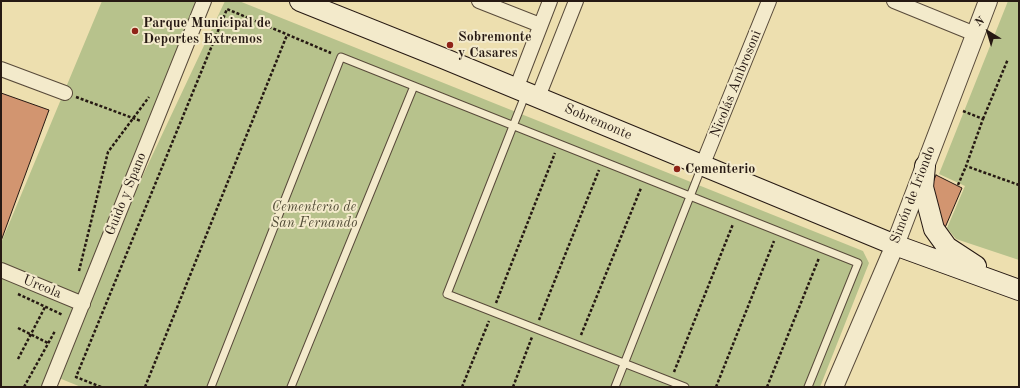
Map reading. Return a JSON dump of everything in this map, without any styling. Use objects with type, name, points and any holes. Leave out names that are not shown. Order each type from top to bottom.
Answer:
[{"type":"main road","name":"Sobremonte","points":[[310,3],[702,166],[895,244],[1016,289]]},
{"type":"main road","points":[[925,166],[923,187],[934,229],[942,241],[947,247],[1016,289]]},
{"type":"street","name":"Guido y Spano","points":[[49,387],[77,301],[154,126],[204,1]]},
{"type":"street","points":[[479,1],[540,25]]},
{"type":"street","points":[[527,93],[540,25],[550,1]]},
{"type":"street","points":[[527,93],[576,1]]},
{"type":"street","name":"Nicolás Ambrosoni","points":[[702,166],[769,1]]},
{"type":"street","points":[[894,1],[975,34]]},
{"type":"street","name":"Simón de Iriondo","points":[[839,386],[988,1]]},
{"type":"street","points":[[1,69],[65,93]]},
{"type":"street","name":"Urcola","points":[[1,270],[77,301]]},
{"type":"lane","points":[[211,387],[341,57],[858,263],[808,387]]},
{"type":"lane","points":[[291,387],[414,86]]},
{"type":"lane","points":[[527,93],[447,294],[684,387]]},
{"type":"lane","points":[[615,387],[702,166]]},
{"type":"path","points":[[101,387],[76,376],[227,10],[341,57]]},
{"type":"path","points":[[145,387],[287,35]]},
{"type":"path","points":[[958,185],[1008,59]]},
{"type":"path","points":[[65,93],[154,126]]},
{"type":"path","points":[[63,315],[77,301],[108,152],[151,95]]},
{"type":"path","points":[[948,105],[983,119]]},
{"type":"path","points":[[462,387],[559,144]]},
{"type":"path","points":[[513,387],[602,161]]},
{"type":"path","points":[[966,166],[1019,185]]},
{"type":"path","points":[[577,345],[645,178]]},
{"type":"path","points":[[670,381],[736,214]]},
{"type":"path","points":[[716,387],[778,231]]},
{"type":"path","points":[[767,387],[822,249]]},
{"type":"path","points":[[18,359],[45,307]]},
{"type":"path","points":[[18,328],[48,343]]},
{"type":"path","points":[[24,387],[56,329]]},
{"type":"green space","name":"Cementerio de San Fernando","points":[[102,1],[204,1],[87,294],[225,1],[239,1],[863,251],[869,263],[820,387],[81,387],[54,376],[49,387],[1,387],[1,243]]},
{"type":"green space","points":[[1008,1],[1019,1],[1019,260],[956,239],[947,228],[965,186],[939,174]]},
{"type":"building","points":[[1,93],[49,110],[1,241]]},
{"type":"building","points":[[936,175],[962,188],[944,230],[930,190]]},
{"type":"place","name":"Parque Municipal de Deportes Extremos","points":[[135,31]]},
{"type":"place","name":"Sobremonte y Casares","points":[[450,45]]},
{"type":"place","name":"Cementerio","points":[[677,169]]}]
